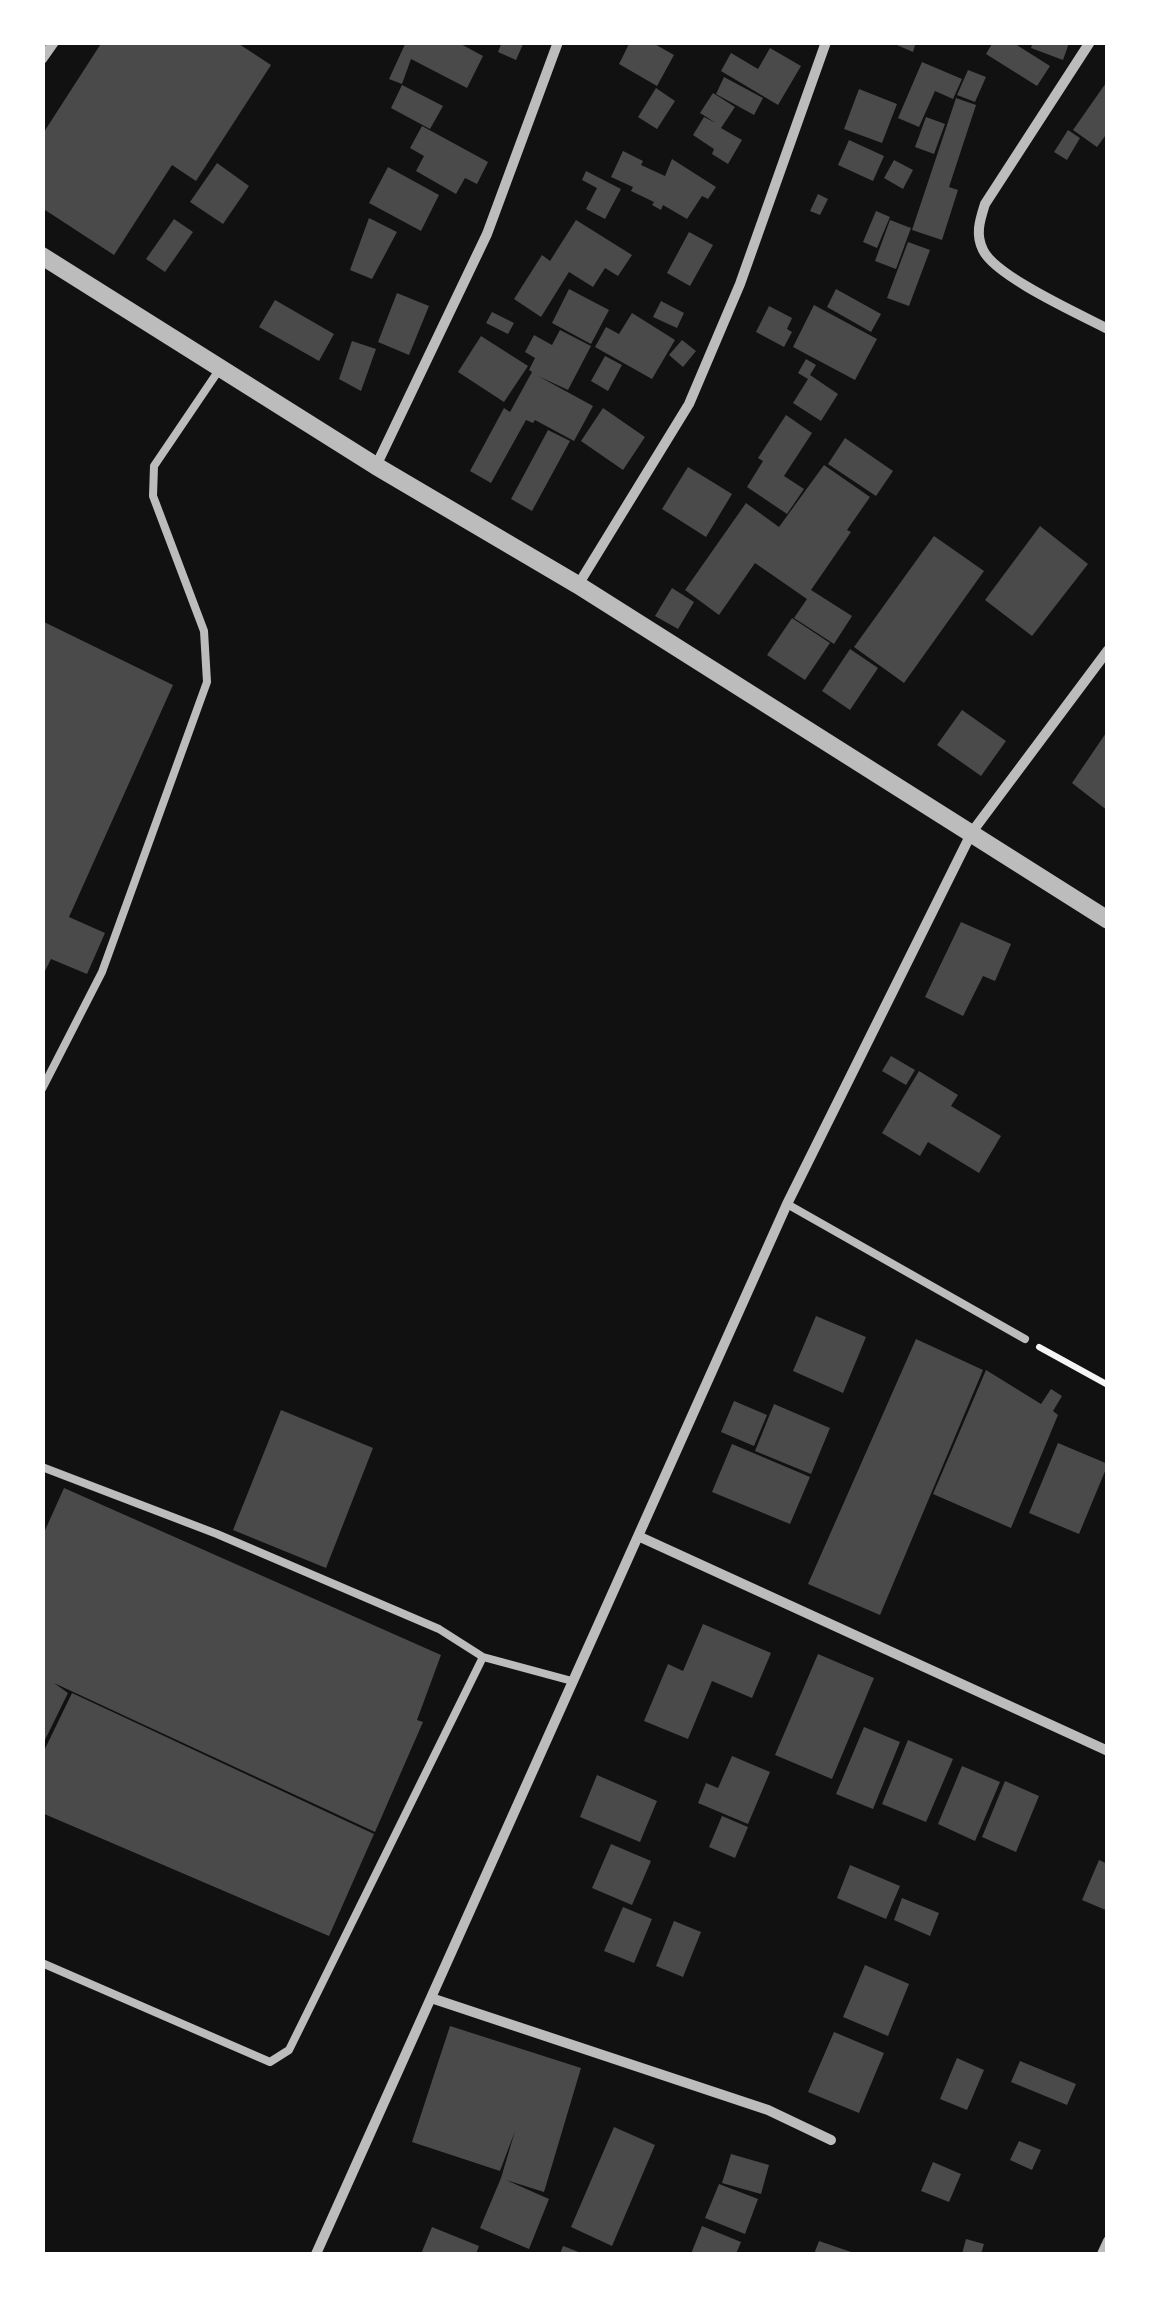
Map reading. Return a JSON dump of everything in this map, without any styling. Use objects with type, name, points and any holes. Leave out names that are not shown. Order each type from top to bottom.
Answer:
[{"type":"street","points":[[42,60],[54,42]]},
{"type":"street","points":[[376,466],[487,234],[558,42]]},
{"type":"street","points":[[578,584],[688,404],[740,284],[826,42]]},
{"type":"street","points":[[1090,42],[984,204],[978,229],[982,248],[994,267],[1108,330]]},
{"type":"street","points":[[42,256],[376,466],[578,584],[1108,920]]},
{"type":"street","points":[[316,2254],[788,1204],[972,832],[1108,650]]},
{"type":"street","points":[[638,1536],[1108,1750]]},
{"type":"street","points":[[430,1998],[768,2110],[831,2140]]},
{"type":"street","points":[[1102,2254],[1108,2241]]},
{"type":"lane","points":[[42,1089],[116,939],[207,682],[204,631],[153,496],[154,466],[222,366]]},
{"type":"lane","points":[[788,1204],[1025,1339]]},
{"type":"lane","points":[[42,1467],[320,1578],[439,1630],[483,1657],[572,1681]]},
{"type":"lane","points":[[42,1963],[270,2062],[279,2058],[289,2050],[483,1657]]},
{"type":"path","points":[[1025,1339],[1108,1385]]},
{"type":"building","points":[[102,42],[236,42],[271,65],[196,181],[172,165],[114,255],[42,208],[42,135]]},
{"type":"building","points":[[406,42],[457,42],[483,56],[467,88],[411,59],[402,84],[389,79]]},
{"type":"building","points":[[502,42],[524,42],[516,60],[498,52]]},
{"type":"building","points":[[630,42],[651,42],[674,55],[657,86],[619,64]]},
{"type":"building","points":[[890,42],[916,42],[913,52]]},
{"type":"building","points":[[993,42],[1012,42],[1050,66],[1037,86],[986,54]]},
{"type":"building","points":[[1033,42],[1069,43],[1063,60],[1031,48]]},
{"type":"building","points":[[770,48],[801,66],[778,105],[721,71],[731,53],[758,69]]},
{"type":"building","points":[[922,62],[962,79],[953,99],[935,91],[919,127],[898,118]]},
{"type":"building","points":[[968,70],[986,77],[975,102],[957,95]]},
{"type":"building","points":[[724,77],[763,98],[754,115],[716,94]]},
{"type":"building","points":[[1108,80],[1108,132],[1097,147],[1073,130]]},
{"type":"building","points":[[402,85],[443,106],[430,129],[391,108]]},
{"type":"building","points":[[656,88],[675,101],[657,129],[638,117]]},
{"type":"building","points":[[859,89],[897,104],[882,143],[844,129]]},
{"type":"building","points":[[713,93],[735,107],[721,128],[742,140],[728,164],[693,135],[704,117],[716,123],[700,113]]},
{"type":"building","points":[[956,98],[976,105],[949,187],[958,190],[942,240],[912,230]]},
{"type":"building","points":[[926,117],[945,124],[934,154],[915,147]]},
{"type":"building","points":[[422,126],[488,162],[477,184],[465,178],[456,194],[416,171],[424,156],[410,148]]},
{"type":"building","points":[[1068,130],[1080,138],[1067,160],[1054,152]]},
{"type":"building","points":[[849,140],[884,156],[873,181],[838,165]]},
{"type":"building","points":[[623,151],[665,176],[672,159],[716,187],[708,199],[702,196],[687,219],[663,205],[661,210],[652,205],[654,202],[631,191],[633,187],[611,177]]},
{"type":"building","points":[[894,160],[913,170],[903,189],[884,178]]},
{"type":"building","points":[[217,163],[249,186],[223,224],[190,202]]},
{"type":"building","points":[[388,167],[439,195],[421,231],[369,203]]},
{"type":"building","points":[[586,171],[621,189],[605,219],[586,209],[597,188],[582,180]]},
{"type":"building","points":[[818,194],[828,199],[820,215],[810,211]]},
{"type":"building","points":[[876,211],[890,217],[877,248],[863,242]]},
{"type":"building","points":[[369,218],[397,232],[372,279],[350,270]]},
{"type":"building","points":[[174,219],[193,232],[165,272],[146,259]]},
{"type":"building","points":[[576,220],[632,255],[618,276],[605,268],[593,287],[569,272],[541,317],[514,299],[542,255],[550,261]]},
{"type":"building","points":[[890,220],[911,228],[896,269],[875,261]]},
{"type":"building","points":[[689,232],[713,245],[690,286],[667,273]]},
{"type":"building","points":[[908,242],[930,250],[909,306],[887,298]]},
{"type":"building","points":[[569,289],[609,310],[591,344],[552,323]]},
{"type":"building","points":[[836,289],[881,314],[871,332],[827,307]]},
{"type":"building","points":[[397,293],[429,306],[409,355],[378,342]]},
{"type":"building","points":[[275,300],[334,334],[319,361],[259,327]]},
{"type":"building","points":[[661,301],[684,313],[677,328],[653,317]]},
{"type":"building","points":[[814,305],[877,339],[855,380],[793,347]]},
{"type":"building","points":[[769,306],[792,318],[787,329],[792,332],[784,347],[756,332]]},
{"type":"building","points":[[492,312],[514,323],[508,334],[486,323]]},
{"type":"building","points":[[632,313],[675,340],[652,379],[595,347],[606,327],[619,334]]},
{"type":"building","points":[[560,330],[591,346],[568,390],[538,376],[593,406],[574,441],[535,420],[526,420],[491,483],[470,471],[504,408],[510,412],[532,372],[529,370],[535,358],[525,352],[534,335],[552,345]]},
{"type":"building","points":[[481,336],[528,366],[504,402],[458,372]]},
{"type":"building","points":[[682,340],[696,351],[683,367],[669,355]]},
{"type":"building","points":[[352,341],[376,349],[361,391],[339,379]]},
{"type":"building","points":[[605,356],[622,365],[608,391],[591,381]]},
{"type":"building","points":[[806,359],[816,365],[810,375],[838,394],[821,421],[793,403],[808,379],[798,373]]},
{"type":"building","points":[[603,408],[645,437],[623,470],[581,441]]},
{"type":"building","points":[[786,415],[812,433],[784,476],[804,489],[787,514],[747,487],[763,461],[758,458]]},
{"type":"building","points":[[548,430],[570,441],[532,511],[511,499]]},
{"type":"building","points":[[845,438],[893,471],[876,496],[828,464]]},
{"type":"building","points":[[824,465],[870,497],[811,590],[852,616],[834,644],[794,618],[807,599],[755,563],[719,615],[685,590],[746,503],[779,527]]},
{"type":"building","points":[[688,467],[732,494],[706,537],[662,509]]},
{"type":"building","points":[[1040,526],[1088,564],[1032,636],[985,600]]},
{"type":"building","points":[[934,536],[984,571],[904,683],[854,647]]},
{"type":"building","points":[[672,588],[694,602],[678,629],[655,616]]},
{"type":"building","points":[[792,618],[830,643],[805,680],[767,655]]},
{"type":"building","points":[[42,621],[173,685],[69,917],[105,933],[87,974],[51,959],[42,977]]},
{"type":"building","points":[[850,649],[878,668],[850,710],[822,691]]},
{"type":"building","points":[[962,710],[1006,741],[981,776],[937,745]]},
{"type":"building","points":[[1108,730],[1108,811],[1072,783]]},
{"type":"building","points":[[961,922],[1011,944],[995,981],[983,976],[963,1016],[925,997]]},
{"type":"building","points":[[891,1056],[915,1070],[906,1085],[882,1071]]},
{"type":"building","points":[[919,1071],[958,1095],[951,1106],[1001,1136],[979,1173],[928,1142],[920,1156],[882,1133]]},
{"type":"building","points":[[816,1316],[866,1337],[843,1393],[793,1371]]},
{"type":"building","points":[[916,1339],[983,1370],[880,1615],[808,1584]]},
{"type":"building","points":[[986,1370],[1041,1404],[1051,1389],[1062,1396],[1053,1411],[1058,1415],[1011,1528],[933,1494]]},
{"type":"building","points":[[734,1401],[767,1415],[754,1446],[721,1432]]},
{"type":"building","points":[[774,1404],[830,1428],[811,1474],[755,1451]]},
{"type":"building","points":[[281,1410],[373,1448],[326,1568],[233,1530]]},
{"type":"building","points":[[1058,1443],[1108,1464],[1079,1534],[1029,1513]]},
{"type":"building","points":[[732,1444],[810,1477],[790,1524],[712,1492]]},
{"type":"building","points":[[64,1488],[441,1655],[417,1720],[423,1722],[375,1832],[54,1683],[68,1693],[42,1746],[42,1537]]},
{"type":"building","points":[[703,1624],[771,1653],[752,1698],[712,1681],[688,1739],[644,1721],[668,1664],[683,1671]]},
{"type":"building","points":[[818,1654],[874,1678],[832,1779],[775,1755]]},
{"type":"building","points":[[72,1693],[374,1834],[329,1936],[42,1813],[42,1755]]},
{"type":"building","points":[[864,1727],[900,1742],[873,1809],[836,1794]]},
{"type":"building","points":[[908,1740],[953,1759],[926,1822],[882,1804]]},
{"type":"building","points":[[732,1756],[770,1772],[748,1824],[698,1803],[706,1783],[718,1788]]},
{"type":"building","points":[[962,1766],[1000,1782],[975,1841],[938,1824]]},
{"type":"building","points":[[597,1775],[657,1801],[640,1842],[580,1817]]},
{"type":"building","points":[[1005,1781],[1039,1796],[1016,1852],[982,1837]]},
{"type":"building","points":[[722,1816],[748,1827],[735,1858],[709,1847]]},
{"type":"building","points":[[611,1844],[651,1861],[632,1905],[592,1888]]},
{"type":"building","points":[[1099,1860],[1108,1864],[1108,1911],[1082,1900]]},
{"type":"building","points":[[850,1865],[900,1886],[886,1919],[837,1898]]},
{"type":"building","points":[[902,1898],[939,1913],[930,1936],[894,1920]]},
{"type":"building","points":[[623,1907],[652,1919],[634,1963],[604,1951]]},
{"type":"building","points":[[674,1921],[701,1932],[683,1977],[656,1966]]},
{"type":"building","points":[[865,1965],[909,1984],[888,2036],[843,2017]]},
{"type":"building","points":[[450,2026],[581,2068],[544,2192],[506,2180],[549,2199],[529,2249],[480,2228],[515,2131],[500,2171],[412,2142]]},
{"type":"building","points":[[834,2032],[884,2053],[859,2113],[808,2092]]},
{"type":"building","points":[[957,2058],[984,2070],[967,2110],[940,2099]]},
{"type":"building","points":[[1020,2061],[1076,2084],[1067,2105],[1011,2082]]},
{"type":"building","points":[[614,2127],[655,2145],[612,2246],[571,2227]]},
{"type":"building","points":[[1019,2141],[1041,2150],[1032,2170],[1010,2160]]},
{"type":"building","points":[[731,2154],[769,2165],[761,2194],[722,2183]]},
{"type":"building","points":[[933,2162],[961,2174],[949,2202],[921,2191]]},
{"type":"building","points":[[719,2184],[758,2199],[745,2234],[705,2218]]},
{"type":"building","points":[[702,2226],[741,2242],[736,2254],[691,2254]]},
{"type":"building","points":[[432,2227],[479,2246],[476,2254],[421,2254]]},
{"type":"building","points":[[966,2239],[984,2244],[981,2254],[962,2254]]},
{"type":"building","points":[[819,2241],[857,2254],[814,2254]]},
{"type":"building","points":[[563,2246],[584,2254],[560,2254]]}]
